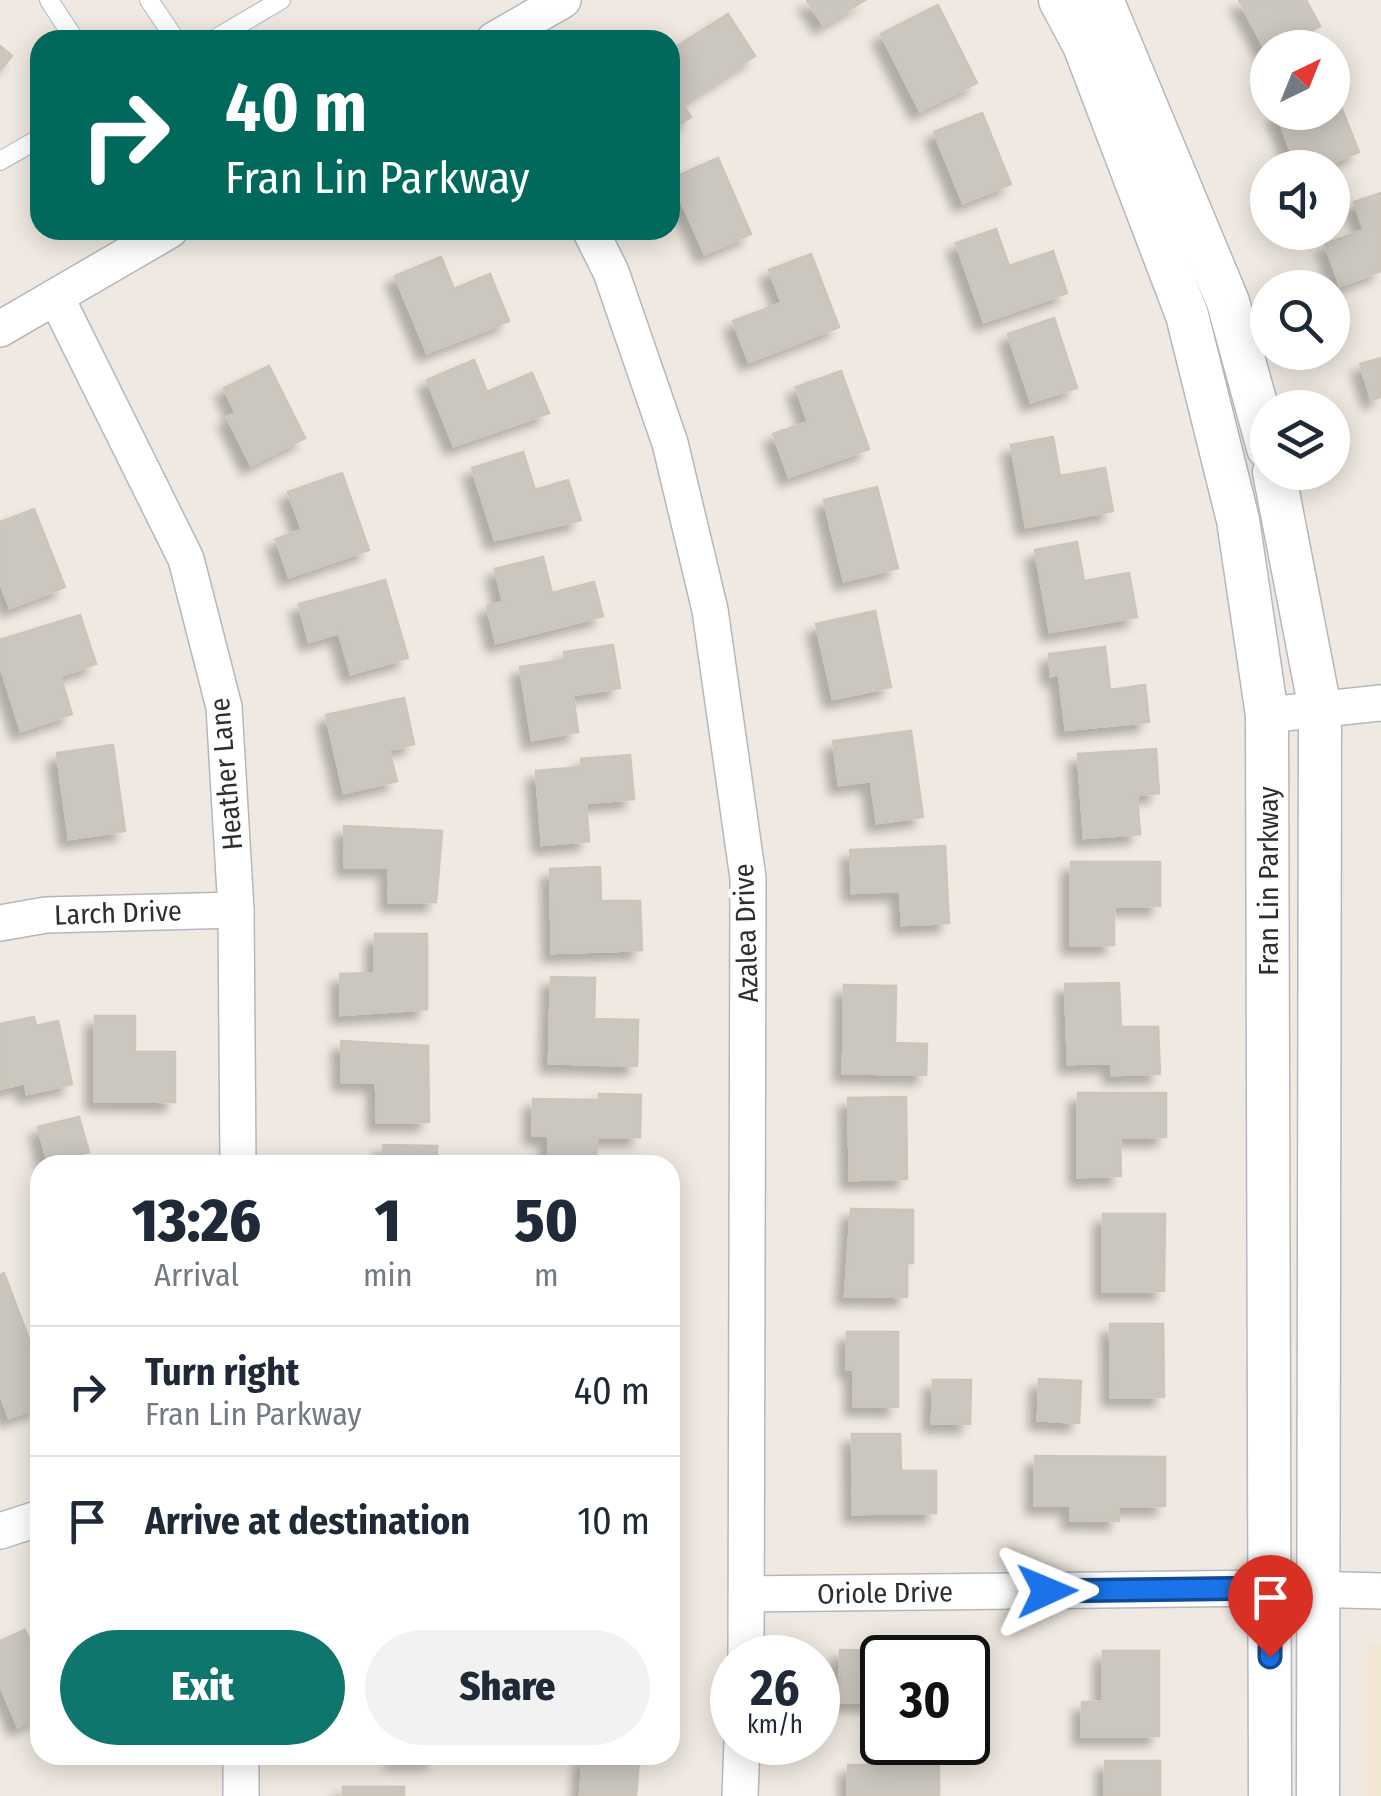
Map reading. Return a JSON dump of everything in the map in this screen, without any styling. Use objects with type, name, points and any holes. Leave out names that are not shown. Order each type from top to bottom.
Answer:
[{"type":"street","points":[[511,30],[563,0]]},
{"type":"street","name":"Fran Lin Parkway","points":[[1060,0],[1084,45],[1187,316],[1238,520],[1267,714],[1270,1796]]},
{"type":"street","points":[[1102,0],[1228,302],[1252,390]]},
{"type":"street","points":[[0,328],[153,240]]},
{"type":"street","name":"Azalea Drive","points":[[595,240],[611,272],[670,443],[710,610],[748,878],[747,1635]]},
{"type":"street","name":"Heather Lane","points":[[56,297],[186,559],[224,707],[236,910],[238,1155]]},
{"type":"street","name":"Fran Lin Parkway","points":[[1277,490],[1320,709],[1318,1796]]},
{"type":"street","points":[[1267,714],[1381,703]]},
{"type":"street","name":"Larch Drive","points":[[0,924],[46,914],[236,910]]},
{"type":"street","points":[[0,1531],[30,1521]]},
{"type":"street","name":"Oriole Drive","points":[[750,1594],[1270,1588],[1381,1591]]},
{"type":"street","points":[[240,1765],[240,1796]]},
{"type":"street","points":[[740,1796],[741,1765]]},
{"type":"lane","points":[[49,0],[68,30]]},
{"type":"lane","points":[[148,0],[169,30]]},
{"type":"lane","points":[[230,30],[281,0]]},
{"type":"lane","points":[[0,161],[30,144]]},
{"type":"shaded area","points":[[1368,1645],[1381,1646],[1381,1796],[1367,1796]]},
{"type":"building","points":[[807,0],[865,0],[823,25]]},
{"type":"building","points":[[1239,0],[1306,0],[1320,26],[1312,30],[1255,30]]},
{"type":"building","points":[[938,5],[977,83],[920,111],[881,34]]},
{"type":"building","points":[[728,14],[755,56],[682,103],[691,117],[680,124],[680,45]]},
{"type":"building","points":[[0,46],[12,56],[0,70]]},
{"type":"building","points":[[982,113],[1011,184],[963,203],[934,132]]},
{"type":"building","points":[[1283,130],[1350,130],[1359,152],[1350,156],[1350,150],[1290,150]]},
{"type":"building","points":[[718,158],[751,234],[705,254],[680,199],[680,175]]},
{"type":"building","points":[[1381,193],[1381,271],[1350,282],[1350,270],[1334,270],[1327,250],[1350,250],[1350,235],[1364,230],[1354,202]]},
{"type":"building","points":[[996,229],[1009,266],[1053,251],[1067,293],[984,322],[956,243]]},
{"type":"building","points":[[811,254],[839,327],[749,362],[733,321],[782,303],[769,270]]},
{"type":"building","points":[[441,257],[454,289],[490,274],[509,321],[427,353],[395,276]]},
{"type":"building","points":[[1054,318],[1077,388],[1031,402],[1008,334]]},
{"type":"building","points":[[1381,358],[1381,397],[1372,400],[1360,364]]},
{"type":"building","points":[[474,360],[487,392],[532,373],[549,413],[454,446],[427,380]]},
{"type":"building","points":[[269,366],[305,438],[251,465],[227,417],[236,413],[224,388]]},
{"type":"building","points":[[841,371],[869,449],[789,477],[773,434],[808,422],[796,387]]},
{"type":"building","points":[[1053,437],[1060,476],[1105,468],[1113,511],[1026,527],[1011,445]]},
{"type":"building","points":[[523,452],[535,490],[568,480],[581,520],[495,540],[472,468]]},
{"type":"building","points":[[342,473],[369,550],[289,577],[276,539],[302,530],[288,492]]},
{"type":"building","points":[[877,487],[898,568],[844,581],[824,500]]},
{"type":"building","points":[[34,509],[65,587],[10,608],[0,582],[0,522]]},
{"type":"building","points":[[1077,542],[1084,581],[1129,573],[1137,617],[1050,632],[1035,550]]},
{"type":"building","points":[[543,557],[552,593],[594,582],[603,616],[496,643],[487,606],[503,602],[495,569]]},
{"type":"building","points":[[385,580],[408,658],[351,674],[339,633],[309,642],[299,604]]},
{"type":"building","points":[[875,611],[891,687],[833,699],[816,624]]},
{"type":"building","points":[[80,615],[96,664],[60,676],[72,714],[21,731],[0,665],[0,640]]},
{"type":"building","points":[[613,645],[620,688],[573,695],[578,732],[532,740],[520,667],[565,660],[564,652]]},
{"type":"building","points":[[1105,647],[1110,690],[1145,685],[1149,722],[1066,730],[1059,675],[1051,676],[1049,654]]},
{"type":"building","points":[[404,698],[414,744],[389,750],[397,781],[344,793],[326,715]]},
{"type":"building","points":[[911,731],[923,817],[877,823],[871,781],[839,785],[833,741]]},
{"type":"building","points":[[113,745],[125,831],[69,839],[57,753]]},
{"type":"building","points":[[1156,749],[1159,793],[1137,795],[1140,834],[1084,838],[1078,754]]},
{"type":"building","points":[[630,755],[634,799],[586,803],[589,841],[542,845],[536,771],[582,767],[581,759]]},
{"type":"building","points":[[344,826],[442,831],[436,902],[389,902],[389,867],[345,867]]},
{"type":"building","points":[[945,846],[949,923],[902,925],[900,891],[852,893],[850,850]]},
{"type":"building","points":[[1071,862],[1160,862],[1160,906],[1114,906],[1114,945],[1071,945]]},
{"type":"building","points":[[600,867],[601,901],[640,901],[642,950],[552,953],[550,869]]},
{"type":"building","points":[[375,934],[427,934],[427,1009],[341,1015],[340,974],[375,973]]},
{"type":"building","points":[[551,977],[595,978],[594,1019],[638,1020],[637,1066],[549,1063]]},
{"type":"building","points":[[1119,983],[1121,1027],[1158,1027],[1160,1074],[1112,1075],[1112,1063],[1068,1064],[1065,984]]},
{"type":"building","points":[[844,985],[896,986],[895,1043],[927,1044],[926,1075],[843,1073]]},
{"type":"building","points":[[95,1016],[135,1016],[135,1052],[175,1052],[175,1102],[95,1101]]},
{"type":"building","points":[[34,1017],[36,1026],[58,1021],[72,1084],[27,1094],[25,1083],[0,1089],[0,1024]]},
{"type":"building","points":[[341,1041],[428,1046],[429,1122],[377,1122],[376,1082],[342,1082]]},
{"type":"building","points":[[1078,1093],[1166,1093],[1166,1137],[1120,1137],[1121,1176],[1078,1177]]},
{"type":"building","points":[[599,1094],[641,1095],[640,1137],[597,1137],[596,1155],[549,1155],[549,1136],[533,1135],[533,1099],[599,1100]]},
{"type":"building","points":[[906,1097],[907,1179],[850,1180],[848,1098]]},
{"type":"building","points":[[79,1117],[89,1152],[46,1155],[38,1127]]},
{"type":"building","points":[[383,1145],[437,1146],[437,1155],[383,1155]]},
{"type":"building","points":[[851,1209],[913,1210],[913,1263],[907,1263],[907,1297],[845,1296]]},
{"type":"building","points":[[1103,1214],[1165,1214],[1164,1291],[1103,1291]]},
{"type":"building","points":[[4,1273],[30,1342],[30,1411],[9,1418],[0,1394],[0,1275]]},
{"type":"building","points":[[1110,1324],[1163,1324],[1164,1397],[1111,1397]]},
{"type":"building","points":[[847,1332],[898,1332],[898,1407],[854,1406],[854,1369],[847,1369]]},
{"type":"building","points":[[1039,1379],[1081,1381],[1079,1423],[1038,1420]]},
{"type":"building","points":[[933,1380],[971,1380],[970,1424],[932,1423]]},
{"type":"building","points":[[852,1434],[900,1434],[901,1471],[936,1471],[936,1513],[853,1514]]},
{"type":"building","points":[[1035,1456],[1165,1457],[1165,1506],[1118,1506],[1119,1521],[1071,1520],[1071,1505],[1035,1505]]},
{"type":"building","points":[[25,1630],[30,1641],[30,1722],[18,1727],[0,1685],[0,1641]]},
{"type":"building","points":[[840,1650],[860,1650],[860,1702],[840,1702]]},
{"type":"building","points":[[1103,1651],[1159,1651],[1159,1736],[1082,1736],[1082,1702],[1103,1702]]},
{"type":"building","points":[[1105,1761],[1160,1761],[1160,1796],[1105,1796]]},
{"type":"building","points":[[582,1765],[639,1765],[636,1796],[580,1796]]},
{"type":"building","points":[[848,1765],[939,1765],[939,1796],[848,1796]]},
{"type":"building","points":[[343,1787],[404,1787],[404,1796],[343,1796]]},
{"type":"route","points":[[1047,1591],[1270,1588],[1270,1657]]}]
